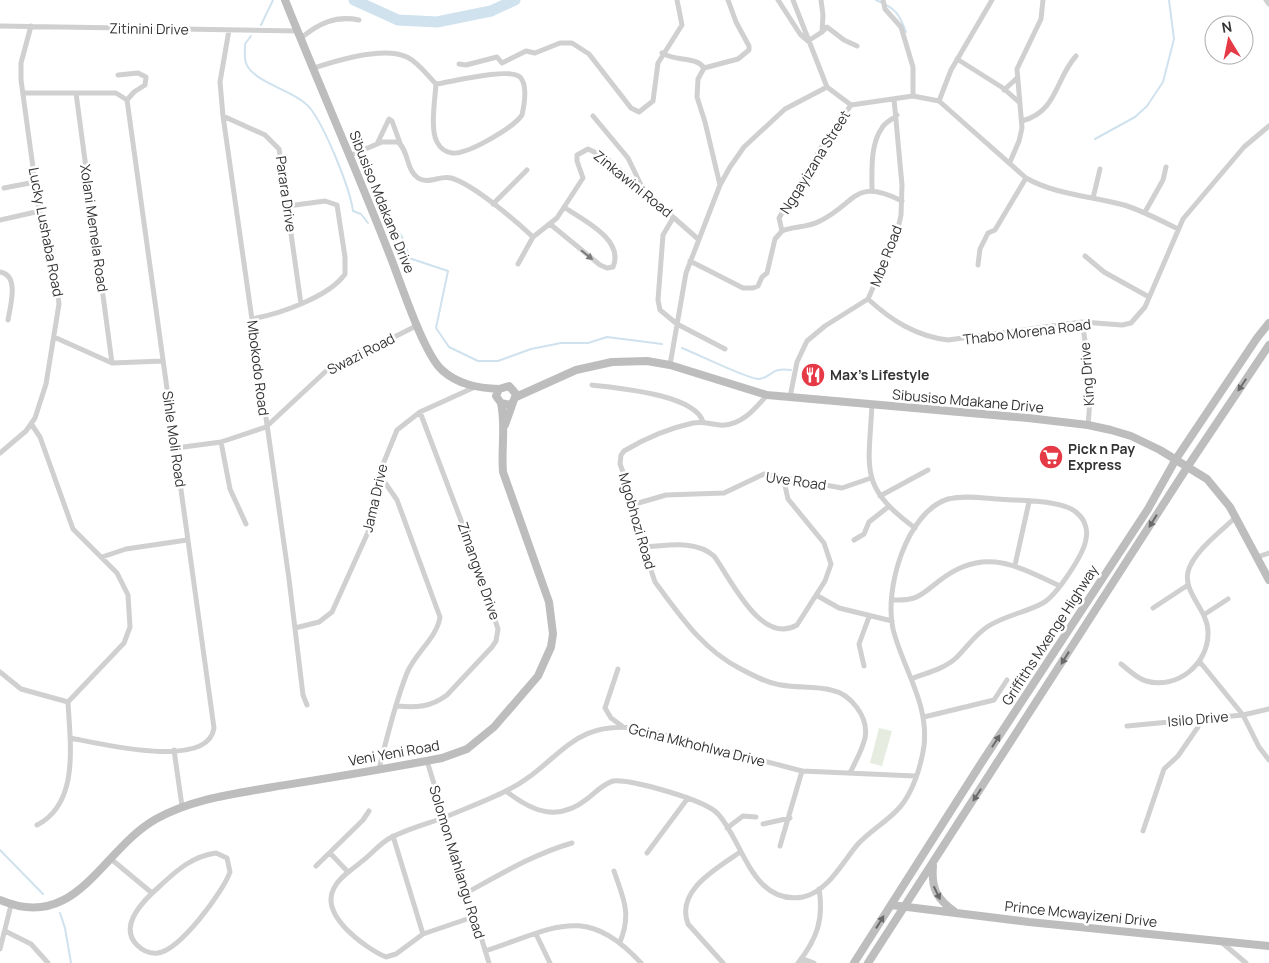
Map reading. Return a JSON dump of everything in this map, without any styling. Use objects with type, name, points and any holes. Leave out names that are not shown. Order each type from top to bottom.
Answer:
[{"type":"street","name":"Sibusiso Mdakane Drive","points":[[285,0],[351,155],[418,325],[441,370],[460,382],[479,387],[498,396]]},
{"type":"street","points":[[459,64],[466,65],[497,57],[502,63],[526,51],[535,53],[560,43],[572,43],[589,54],[631,108],[639,112],[653,101],[658,63],[662,53],[680,32],[682,14],[677,0]]},
{"type":"street","points":[[720,185],[705,122],[696,97],[698,79],[704,68],[738,59],[749,50],[749,46],[736,22],[728,0]]},
{"type":"street","points":[[778,0],[800,34],[808,41]]},
{"type":"street","points":[[793,0],[826,87],[851,105],[913,96],[939,101],[1026,178],[1040,186],[1145,212],[1178,229]]},
{"type":"street","points":[[821,0],[823,15],[822,32]]},
{"type":"street","points":[[883,0],[885,9],[901,27],[914,67],[913,96]]},
{"type":"street","points":[[939,101],[945,82],[957,58],[992,0]]},
{"type":"street","points":[[1010,162],[1019,141],[1022,122],[1017,78],[1019,64],[1041,20],[1043,0]]},
{"type":"street","points":[[1266,0],[1269,4]]},
{"type":"street","points":[[299,35],[333,20],[359,20]]},
{"type":"street","name":"Zitinini Drive","points":[[0,26],[229,30],[299,35]]},
{"type":"street","name":"Lucky Lushaba Road","points":[[0,453],[32,425],[46,384],[59,295],[40,211],[23,93],[21,63],[31,26]]},
{"type":"street","points":[[808,41],[827,27],[844,40],[857,46]]},
{"type":"street","name":"Mbokodo Road","points":[[229,30],[220,82],[266,427],[296,628],[303,695],[307,705]]},
{"type":"street","points":[[662,53],[672,59],[698,62],[704,68]]},
{"type":"street","points":[[314,68],[336,61],[383,54],[398,54],[415,62],[436,84],[435,138],[442,149],[451,153],[458,153],[476,146],[514,123],[522,115],[524,86],[521,79],[516,75],[503,73],[436,84]]},
{"type":"street","points":[[1022,122],[1036,117],[1044,109],[1076,56]]},
{"type":"street","points":[[957,58],[1020,103]]},
{"type":"street","points":[[23,93],[116,93],[127,100],[134,92],[145,85],[146,77],[138,73],[118,75]]},
{"type":"street","points":[[1004,90],[1017,78]]},
{"type":"street","points":[[670,365],[690,260],[720,185],[735,158],[761,129],[784,109],[826,87]]},
{"type":"street","name":"Xolani Memela Road","points":[[76,93],[112,363]]},
{"type":"street","name":"Mbe Road","points":[[790,397],[797,362],[807,341],[825,326],[868,300],[897,233],[902,201],[897,115],[894,99]]},
{"type":"street","name":"Sihle Moli Road","points":[[70,738],[141,752],[174,750],[202,745],[213,734],[214,728],[127,100]]},
{"type":"street","name":"Ngqayizana Street","points":[[690,260],[743,288],[756,288],[760,284],[762,277],[767,273],[775,239],[782,232],[779,218],[822,146],[851,105]]},
{"type":"street","points":[[872,191],[872,169],[878,136],[884,125],[897,115]]},
{"type":"street","name":"Parara Drive","points":[[224,116],[265,135],[276,143],[282,155],[301,304]]},
{"type":"street","points":[[593,116],[628,158],[643,190]]},
{"type":"street","points":[[377,144],[388,119],[392,120],[412,172],[419,179],[430,180],[444,177],[454,179],[493,204],[533,237]]},
{"type":"street","name":"Thabo Morena Road","points":[[868,300],[896,323],[948,340],[1082,322],[1122,325],[1131,323],[1141,314],[1184,219],[1244,147],[1269,126]]},
{"type":"street","points":[[351,155],[377,144],[392,141],[400,143]]},
{"type":"street","name":"Zinkawini Road","points":[[518,264],[533,237],[550,224],[583,178],[577,161],[577,155],[585,150],[597,152],[698,238]]},
{"type":"street","points":[[1145,212],[1163,180],[1166,167]]},
{"type":"street","points":[[1093,198],[1100,169]]},
{"type":"street","points":[[493,204],[527,170]]},
{"type":"street","points":[[978,265],[982,244],[988,233],[995,230],[1026,178]]},
{"type":"street","points":[[4,188],[35,182]]},
{"type":"street","points":[[782,232],[817,223],[856,194],[882,191],[902,201]]},
{"type":"street","points":[[252,320],[285,312],[332,286],[345,274],[345,257],[339,209],[334,203],[324,201],[288,206]]},
{"type":"street","points":[[550,224],[600,265],[607,268],[614,267],[615,262],[612,248],[606,236],[564,207]]},
{"type":"street","points":[[0,220],[40,211]]},
{"type":"street","points":[[673,218],[663,235],[658,302],[661,312],[677,324],[725,348]]},
{"type":"street","points":[[1085,256],[1104,272],[1149,297]]},
{"type":"street","points":[[0,272],[6,275],[13,285],[8,320]]},
{"type":"street","name":"King Drive","points":[[1082,322],[1090,386],[1088,425]]},
{"type":"street","name":"Griffiths Mxenge Highway","points":[[854,963],[1148,509],[1176,459],[1269,323]]},
{"type":"street","name":"Swazi Road","points":[[176,448],[221,442],[266,427],[325,372],[418,325]]},
{"type":"street","points":[[54,337],[112,363],[163,361]]},
{"type":"street","name":"Griffiths Mxenge Highway","points":[[868,963],[1188,466],[1269,345]]},
{"type":"street","name":"Sibusiso Mdakane Drive","points":[[514,396],[576,370],[612,362],[648,361],[670,365],[767,395],[1088,425],[1131,436],[1176,459],[1207,479],[1236,517],[1269,580]]},
{"type":"street","points":[[506,385],[514,396],[509,405],[498,396],[506,385]]},
{"type":"street","points":[[592,385],[656,394],[691,408],[700,415],[703,422]]},
{"type":"street","name":"Jama Drive","points":[[296,628],[318,622],[332,612],[369,530],[379,474],[397,430],[420,412],[479,387]]},
{"type":"street","name":"Mgobhozi Road","points":[[767,395],[758,407],[735,423],[720,425],[703,422],[678,427],[622,453],[620,464],[635,504],[640,537],[655,582],[709,649],[739,668],[766,681],[780,685],[832,690],[848,698],[860,713],[865,731],[862,746],[850,774]]},
{"type":"street","name":"Veni Yeni Road","points":[[498,396],[504,426]]},
{"type":"street","name":"Veni Yeni Road","points":[[0,900],[11,905],[38,908],[66,899],[92,880],[128,840],[148,823],[182,806],[232,795],[427,761],[466,749],[486,734],[538,676],[551,647],[553,634],[548,602],[503,472],[504,426],[514,396]]},
{"type":"street","points":[[872,404],[870,478],[888,507],[915,528]]},
{"type":"street","name":"Zimangwe Drive","points":[[397,706],[425,706],[439,701],[447,695],[492,647],[496,640],[498,629],[497,619],[473,552],[420,412]]},
{"type":"street","points":[[32,425],[40,436],[73,529],[117,573],[126,587],[130,627],[124,642],[68,702],[70,766],[63,797],[50,817],[37,825]]},
{"type":"street","points":[[221,442],[230,490],[246,524]]},
{"type":"street","points":[[880,496],[928,470]]},
{"type":"street","points":[[378,769],[407,673],[414,658],[436,629],[440,617],[397,500],[389,485],[379,474]]},
{"type":"street","name":"Uve Road","points":[[635,504],[666,496],[724,493],[764,474],[842,488],[870,478]]},
{"type":"street","points":[[644,548],[688,545],[711,553],[762,623],[772,628],[786,629],[797,625],[829,573],[831,564],[829,552],[818,535],[788,500],[783,477]]},
{"type":"street","points":[[506,791],[524,804],[552,812],[570,810],[613,781],[630,782],[688,798],[712,809],[727,828],[740,852],[764,886],[779,894],[803,897],[819,889],[868,834],[900,808],[916,776],[924,747],[924,717],[911,679],[892,621],[892,600],[900,557],[915,528],[928,512],[950,499],[971,497],[1067,506],[1082,517],[1085,525],[1086,540],[1084,549],[1060,586],[1045,602],[1007,616],[985,628],[947,665],[911,679]]},
{"type":"street","points":[[1015,565],[1029,502]]},
{"type":"street","points":[[854,540],[864,534],[869,522],[888,507]]},
{"type":"street","points":[[1121,664],[1144,680],[1169,683],[1185,675],[1200,662],[1208,643],[1209,630],[1205,614],[1188,585],[1187,576],[1191,562],[1236,517]]},
{"type":"street","points":[[102,557],[116,550],[187,540]]},
{"type":"street","points":[[1257,557],[1269,553]]},
{"type":"street","points":[[892,600],[918,598],[966,564],[993,560],[1015,565],[1060,586]]},
{"type":"street","points":[[1153,608],[1188,585]]},
{"type":"street","points":[[816,595],[839,608],[869,617],[892,621]]},
{"type":"street","points":[[1205,614],[1228,599]]},
{"type":"street","points":[[864,666],[859,644],[869,617]]},
{"type":"street","points":[[1200,662],[1243,715],[1259,747],[1269,760]]},
{"type":"street","points":[[618,669],[605,708],[611,718],[622,726]]},
{"type":"street","points":[[1,676],[21,689],[68,702]]},
{"type":"street","points":[[924,717],[994,700],[1007,680]]},
{"type":"street","name":"Isilo Drive","points":[[1127,726],[1243,715],[1269,709]]},
{"type":"street","points":[[1143,831],[1164,769],[1178,756],[1198,727],[1200,719]]},
{"type":"street","name":"Gcina Mkhohlwa Drive","points":[[423,934],[396,954],[386,957],[347,930],[339,922],[332,903],[334,888],[348,872],[393,836],[443,818],[506,791],[542,768],[577,738],[604,727],[622,726],[642,729],[802,771],[916,776]]},
{"type":"street","points":[[174,750],[182,806]]},
{"type":"street","name":"Solomon Mahlangu Road","points":[[427,761],[489,963]]},
{"type":"street","points":[[780,846],[790,818],[802,771]]},
{"type":"street","points":[[647,853],[688,798]]},
{"type":"street","points":[[316,866],[363,820],[369,811]]},
{"type":"street","points":[[727,828],[743,816],[756,817]]},
{"type":"street","points":[[764,824],[790,818]]},
{"type":"street","points":[[393,836],[423,934],[474,916]]},
{"type":"street","points":[[466,893],[529,858],[547,850],[572,843]]},
{"type":"street","points":[[723,963],[688,924],[686,903],[698,884],[740,852]]},
{"type":"street","points":[[216,853],[227,858],[230,872],[228,878],[205,911],[176,944],[157,954],[148,952],[136,944],[130,928],[135,912],[152,893],[192,860],[216,853]]},
{"type":"street","points":[[330,853],[348,872]]},
{"type":"street","points":[[111,859],[152,893]]},
{"type":"street","points":[[933,864],[935,892],[943,903],[957,914]]},
{"type":"street","points":[[614,871],[625,904],[627,918],[620,942]]},
{"type":"street","points":[[798,963],[822,916],[819,889]]},
{"type":"street","points":[[0,949],[11,905]]},
{"type":"street","name":"Prince Mcwayizeni Drive","points":[[891,905],[957,914],[1269,946]]},
{"type":"street","points":[[485,951],[563,926],[588,926],[604,932],[620,942],[641,963]]},
{"type":"street","points":[[5,931],[31,944],[48,963]]},
{"type":"street","points":[[536,934],[550,963]]},
{"type":"street","points":[[1218,940],[1246,963]]},
{"type":"street","points":[[798,963],[806,960],[814,963]]},
{"type":"shaded area","points":[[879,728],[892,731],[882,766],[870,763]]},
{"type":"waterway","points":[[261,25],[273,0]]},
{"type":"waterway","points":[[354,0],[398,20],[437,22],[491,11],[515,0]]},
{"type":"waterway","points":[[876,0],[896,12],[906,32]]},
{"type":"waterway","points":[[1095,139],[1135,117],[1147,106],[1163,82],[1174,39],[1169,0]]},
{"type":"waterway","points":[[251,36],[245,44],[245,61],[250,70],[265,81],[295,96],[310,108],[323,129],[336,158],[353,211],[361,214],[368,223]]},
{"type":"waterway","points":[[384,225],[390,226],[399,232],[409,258],[448,271],[436,328],[449,347],[478,361],[498,361],[531,349],[561,343],[588,343],[607,337],[662,344]]},
{"type":"waterway","points":[[682,348],[754,378],[764,378],[779,370],[791,370]]},
{"type":"waterway","points":[[0,850],[43,894]]},
{"type":"waterway","points":[[60,913],[65,928],[71,963]]},
{"type":"place","name":"Max's Lifestyle","points":[[813,375]]},
{"type":"place","name":"Pick n Pay Express","points":[[1051,457]]}]
